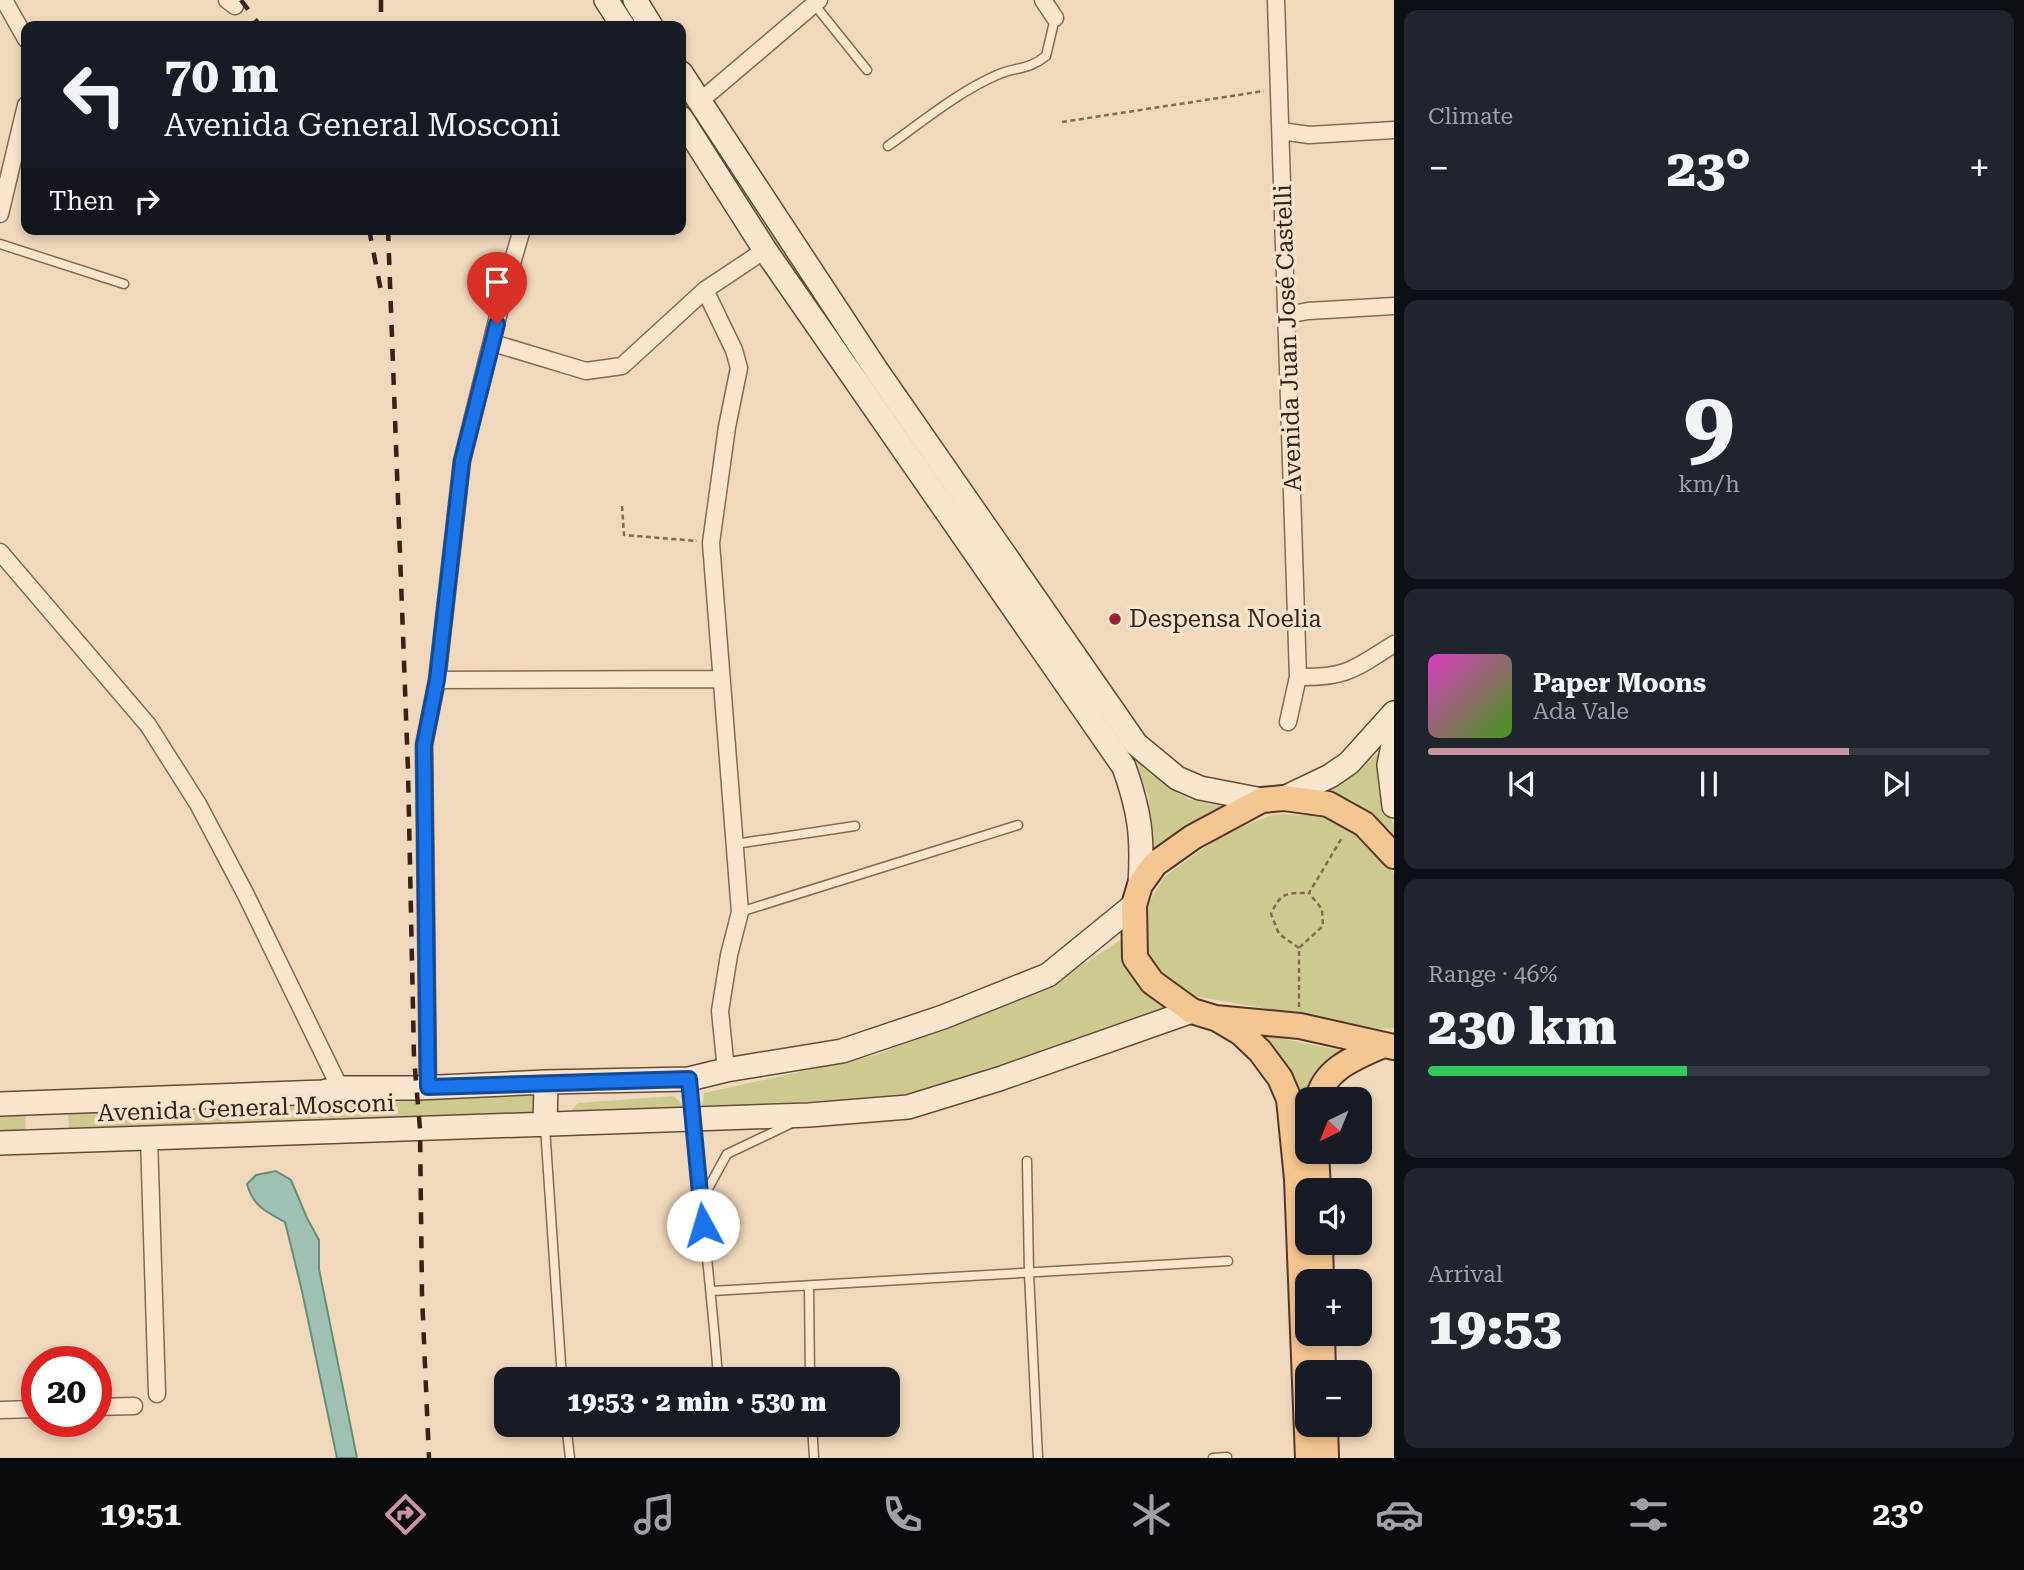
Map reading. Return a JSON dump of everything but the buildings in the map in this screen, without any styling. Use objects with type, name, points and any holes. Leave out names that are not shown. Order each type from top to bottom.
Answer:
[{"type":"main road","points":[[635,0],[648,21]]},
{"type":"main road","points":[[686,81],[875,368],[1136,744],[1177,778],[1200,788],[1328,804],[1363,824],[1394,856]]},
{"type":"main road","points":[[686,126],[765,250],[1124,767],[1138,814],[1143,846],[1137,895],[1135,958],[1152,982],[1204,1015],[1241,1033],[1260,1051],[1280,1078],[1289,1099],[1297,1180],[1308,1458]]},
{"type":"main road","points":[[1137,895],[1155,864],[1193,837],[1273,799],[1330,776],[1349,763],[1394,713]]},
{"type":"main road","points":[[1394,740],[1389,765],[1394,806]]},
{"type":"main road","name":"Avenida General Mosconi","points":[[0,1104],[323,1091],[340,1088],[689,1079],[726,1070],[842,1051],[943,1017],[1048,975],[1137,895]]},
{"type":"main road","points":[[1204,1015],[1300,1026],[1387,1047]]},
{"type":"main road","name":"Avenida General Mosconi","points":[[0,1143],[809,1115],[908,1107],[1204,1015]]},
{"type":"main road","points":[[1322,1087],[1345,1062],[1387,1047]]},
{"type":"main road","points":[[689,1079],[694,1119]]},
{"type":"main road","points":[[545,1125],[546,1082]]},
{"type":"main road","points":[[49,1102],[52,1141]]},
{"type":"main road","points":[[1325,1437],[1326,1458]]},
{"type":"street","points":[[4,0],[21,30]]},
{"type":"street","points":[[1043,0],[1055,18]]},
{"type":"street","name":"Avenida Juan José Castelli","points":[[1276,0],[1298,677],[1288,722]]},
{"type":"street","points":[[699,102],[814,1]]},
{"type":"street","points":[[0,214],[21,126]]},
{"type":"street","points":[[1281,131],[1309,135],[1394,130]]},
{"type":"street","points":[[428,1087],[424,745],[437,680],[462,461],[520,235]]},
{"type":"street","points":[[492,343],[586,371],[622,366],[705,290],[765,250]]},
{"type":"street","points":[[705,290],[734,350],[739,368],[727,427],[711,542],[740,912],[729,955],[720,1011],[726,1070]]},
{"type":"street","points":[[1287,315],[1308,311],[1394,306]]},
{"type":"street","points":[[0,552],[92,656],[156,736],[198,804],[234,872],[340,1088]]},
{"type":"street","points":[[1298,677],[1325,677],[1348,673],[1394,644]]},
{"type":"street","points":[[437,680],[721,679]]},
{"type":"street","points":[[149,1138],[157,1394]]},
{"type":"street","points":[[112,1407],[134,1406]]},
{"type":"street","points":[[0,1410],[21,1409]]},
{"type":"lane","points":[[814,1],[867,70]]},
{"type":"lane","points":[[888,146],[954,100],[998,74],[1034,66],[1046,56],[1055,18]]},
{"type":"lane","points":[[0,244],[124,284]]},
{"type":"lane","points":[[740,912],[1017,825]]},
{"type":"lane","points":[[735,844],[855,826]]},
{"type":"lane","points":[[700,1203],[727,1154],[809,1115]]},
{"type":"lane","points":[[694,1119],[717,1367]]},
{"type":"lane","points":[[545,1125],[561,1367]]},
{"type":"lane","points":[[1027,1161],[1029,1273],[1038,1458]]},
{"type":"lane","points":[[712,1291],[1228,1261]]},
{"type":"lane","points":[[810,1286],[810,1367]]},
{"type":"lane","points":[[568,1437],[570,1458]]},
{"type":"lane","points":[[813,1437],[814,1458]]},
{"type":"lane","points":[[1213,1458],[1227,1457]]},
{"type":"path","points":[[1062,122],[1278,89]]},
{"type":"path","points":[[622,506],[624,535],[711,542]]},
{"type":"path","points":[[1309,893],[1354,818]]},
{"type":"path","points":[[1299,948],[1279,934],[1271,914],[1278,899],[1287,893],[1309,893]]},
{"type":"path","points":[[1300,1026],[1299,948],[1323,926],[1322,909],[1309,893]]},
{"type":"shaded area","points":[[686,94],[843,338],[1143,767],[1188,799],[1223,806],[1176,834],[1152,856],[1148,794],[834,348],[686,115]]},
{"type":"shaded area","points":[[1386,746],[1381,793],[1394,826],[1394,834],[1352,800],[1310,792],[1351,774]]},
{"type":"shaded area","points":[[1274,814],[1326,816],[1366,838],[1394,874],[1394,1028],[1380,1029],[1194,996],[1161,975],[1145,953],[1143,920],[1164,877],[1222,835]]},
{"type":"shaded area","points":[[1125,937],[1135,978],[1165,1009],[917,1095],[702,1108],[704,1093],[877,1055],[1067,975]]},
{"type":"shaded area","points":[[1253,1033],[1349,1052],[1318,1087],[1295,1087],[1295,1110]]},
{"type":"shaded area","points":[[532,1092],[533,1114],[69,1130],[68,1113]]},
{"type":"shaded area","points":[[674,1096],[686,1108],[683,1113],[566,1117],[578,1103]]},
{"type":"shaded area","points":[[25,1110],[26,1132],[0,1133],[0,1111]]},
{"type":"shaded area","points":[[276,1171],[291,1180],[319,1240],[319,1269],[357,1458],[337,1458],[285,1222],[257,1203],[247,1184],[256,1175]]},
{"type":"railway","points":[[241,0],[256,21]]},
{"type":"railway","points":[[381,0],[381,21]]},
{"type":"railway","points":[[370,235],[382,296]]},
{"type":"railway","points":[[388,235],[429,1458]]},
{"type":"place","name":"Despensa Noelia","points":[[1115,619]]},
{"type":"route","points":[[497,324],[462,461],[437,680],[424,745],[428,1087],[689,1079],[703,1225]]}]
